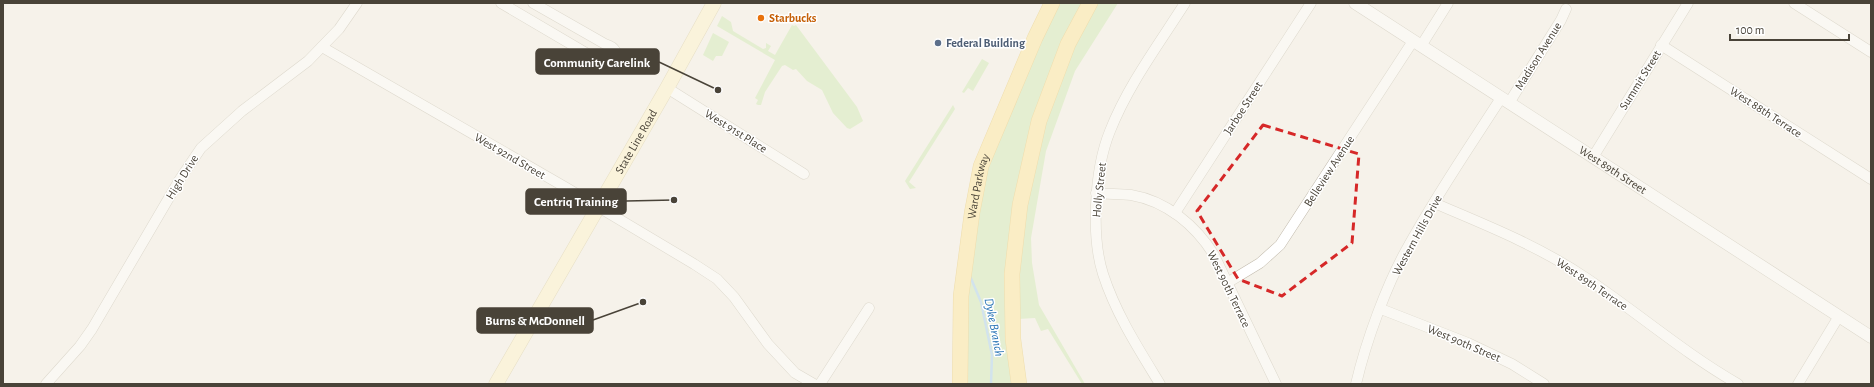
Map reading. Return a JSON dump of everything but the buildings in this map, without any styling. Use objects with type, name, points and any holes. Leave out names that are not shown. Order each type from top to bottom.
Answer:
[{"type":"main road","name":"State Line Road","points":[[496,384],[667,88],[714,3]]},
{"type":"main road","name":"Ward Parkway","points":[[960,384],[961,296],[969,233],[981,166],[1052,3]]},
{"type":"main road","points":[[1019,384],[1013,339],[1012,274],[1020,205],[1039,121],[1068,44],[1090,3]]},
{"type":"street","name":"High Drive","points":[[46,384],[80,346],[92,330],[180,179],[201,148],[242,111],[308,61],[339,29],[357,3]]},
{"type":"street","points":[[501,3],[603,63],[608,64],[614,62],[617,56],[612,46],[605,44],[533,3]]},
{"type":"street","name":"Holly Street","points":[[1160,384],[1124,325],[1102,272],[1096,247],[1096,193],[1103,155],[1116,118],[1133,83],[1186,3]]},
{"type":"street","name":"Jarboe Street","points":[[1175,213],[1311,3]]},
{"type":"street","name":"West 89th Street","points":[[1355,3],[1871,337]]},
{"type":"street","name":"Belleview Avenue","points":[[1227,284],[1260,263],[1280,245],[1417,43],[1448,3]]},
{"type":"street","name":"Summit Street","points":[[1593,157],[1688,3]]},
{"type":"street","points":[[1794,3],[1871,52]]},
{"type":"street","name":"Madison Avenue","points":[[1505,100],[1561,20],[1566,9]]},
{"type":"street","name":"West 88th Terrace","points":[[1661,45],[1871,179]]},
{"type":"street","name":"West 92nd Street","points":[[322,47],[694,264],[716,279],[734,297],[768,344],[795,373],[814,384]]},
{"type":"street","name":"West 91st Place","points":[[667,88],[804,174]]},
{"type":"street","name":"Western Hills Drive","points":[[1356,384],[1381,308],[1394,274],[1408,245],[1434,203],[1505,100]]},
{"type":"street","name":"West 90th Terrace","points":[[1096,193],[1132,196],[1162,206],[1190,224],[1204,239],[1214,256],[1276,384]]},
{"type":"street","name":"West 89th Terrace","points":[[1434,203],[1516,239],[1555,259],[1586,278],[1709,367],[1738,384]]},
{"type":"street","points":[[820,384],[869,308]]},
{"type":"street","name":"West 90th Street","points":[[1381,308],[1468,342],[1512,364],[1544,384]]},
{"type":"street","points":[[1798,384],[1839,316]]},
{"type":"highlighted area","points":[[1263,125],[1359,154],[1352,243],[1282,296],[1238,279],[1197,211]]},
{"type":"green space","points":[[1058,3],[1084,3],[1036,114],[1008,343],[1011,384],[965,384],[967,287],[983,186],[991,154]]},
{"type":"green space","points":[[1098,3],[1118,3],[1075,71],[1046,151],[1031,238],[1032,263],[1039,305],[1085,384],[1082,384],[1048,329],[1041,331],[1035,318],[1018,319],[1018,295],[1021,246],[1027,198],[1042,127],[1059,79],[1081,33]]},
{"type":"green space","points":[[722,16],[731,22],[733,31],[763,49],[766,48],[766,43],[771,46],[768,51],[775,55],[792,25],[796,25],[857,107],[863,121],[850,129],[847,128],[833,113],[822,90],[807,81],[796,69],[793,70],[785,65],[782,66],[765,92],[761,105],[756,104],[758,100],[755,98],[775,60],[717,26]]},
{"type":"green space","points":[[713,33],[729,42],[722,56],[716,56],[713,61],[703,55]]},
{"type":"green space","points":[[982,59],[989,63],[973,91],[968,88],[964,93],[962,92]]},
{"type":"green space","points":[[953,105],[955,109],[909,182],[916,188],[910,189],[905,181]]},
{"type":"waterway","name":"Dyke Branch","points":[[970,276],[981,302],[992,355],[991,384]]},
{"type":"place","name":"Starbucks","points":[[761,18]]},
{"type":"place","name":"Federal Building","points":[[938,43]]},
{"type":"place","name":"Community Carelink","points":[[718,90]]},
{"type":"place","name":"Centriq Training","points":[[674,200]]},
{"type":"place","name":"Burns & McDonnell","points":[[643,302]]}]
